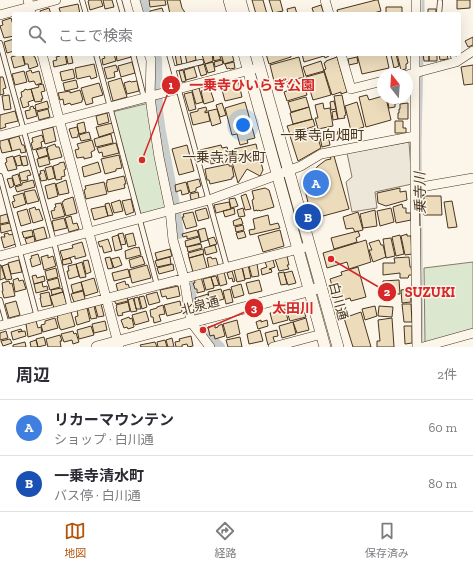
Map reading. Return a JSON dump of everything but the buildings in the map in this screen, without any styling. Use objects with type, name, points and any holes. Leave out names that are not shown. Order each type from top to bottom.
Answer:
[{"type":"street","points":[[0,15],[56,0]]},
{"type":"street","points":[[135,0],[138,12]]},
{"type":"street","points":[[229,0],[232,12]]},
{"type":"street","points":[[240,0],[243,12]]},
{"type":"street","points":[[325,0],[328,12]]},
{"type":"street","points":[[416,0],[416,12]]},
{"type":"street","points":[[461,55],[473,51]]},
{"type":"street","points":[[43,56],[118,344]]},
{"type":"street","points":[[150,56],[151,60],[147,97],[158,150],[174,209],[173,240],[196,321],[210,347]]},
{"type":"street","name":"白川通","points":[[245,56],[254,68],[289,170],[338,347]]},
{"type":"street","name":"白川通","points":[[256,56],[254,68],[277,174],[325,347]]},
{"type":"street","points":[[342,56],[351,89],[377,82]]},
{"type":"street","points":[[412,68],[415,56]]},
{"type":"street","points":[[413,73],[454,58]]},
{"type":"street","points":[[0,136],[254,68]]},
{"type":"street","points":[[413,104],[415,136],[417,347]]},
{"type":"street","points":[[0,256],[209,200],[301,166],[321,154],[415,136]]},
{"type":"street","points":[[415,188],[473,178]]},
{"type":"street","points":[[3,325],[310,246]]},
{"type":"street","name":"北泉通","points":[[97,347],[118,344],[196,321],[321,288]]},
{"type":"street","points":[[425,346],[473,333]]},
{"type":"street","points":[[274,347],[322,334]]},
{"type":"lane","points":[[82,0],[85,12]]},
{"type":"lane","points":[[120,0],[123,12]]},
{"type":"lane","points":[[440,2],[440,12]]},
{"type":"lane","points":[[0,43],[54,242],[70,308]]},
{"type":"lane","points":[[97,56],[157,285]]},
{"type":"lane","points":[[135,56],[147,97]]},
{"type":"lane","points":[[170,56],[227,267]]},
{"type":"lane","points":[[173,69],[201,62]]},
{"type":"lane","points":[[0,176],[37,317]]},
{"type":"lane","points":[[0,300],[3,325]]},
{"type":"green space","points":[[149,103],[166,208],[140,215],[112,112]]},
{"type":"green space","points":[[473,262],[473,329],[425,343],[424,268]]},
{"type":"shaded area","points":[[409,142],[412,184],[375,192],[377,208],[352,212],[346,182],[352,177],[347,153]]},
{"type":"waterway","points":[[143,0],[146,12]]},
{"type":"waterway","name":"一乗寺川","points":[[423,0],[423,12]]},
{"type":"waterway","points":[[156,56],[158,111],[179,234]]},
{"type":"waterway","name":"一乗寺川","points":[[422,56],[420,145],[422,346]]},
{"type":"waterway","points":[[190,286],[193,306],[203,330],[220,347]]},
{"type":"place","name":"一乗寺ひいらぎ公園","points":[[142,160]]},
{"type":"place","name":"リカーマウンテン","points":[[316,183]]},
{"type":"place","name":"一乗寺清水町","points":[[308,217]]},
{"type":"place","name":"SUZUKI","points":[[331,259]]},
{"type":"place","name":"太田川","points":[[203,330]]},
{"type":"district","name":"一乗寺向畑町","points":[[322,135]]},
{"type":"district","name":"一乗寺清水町","points":[[224,157]]}]
